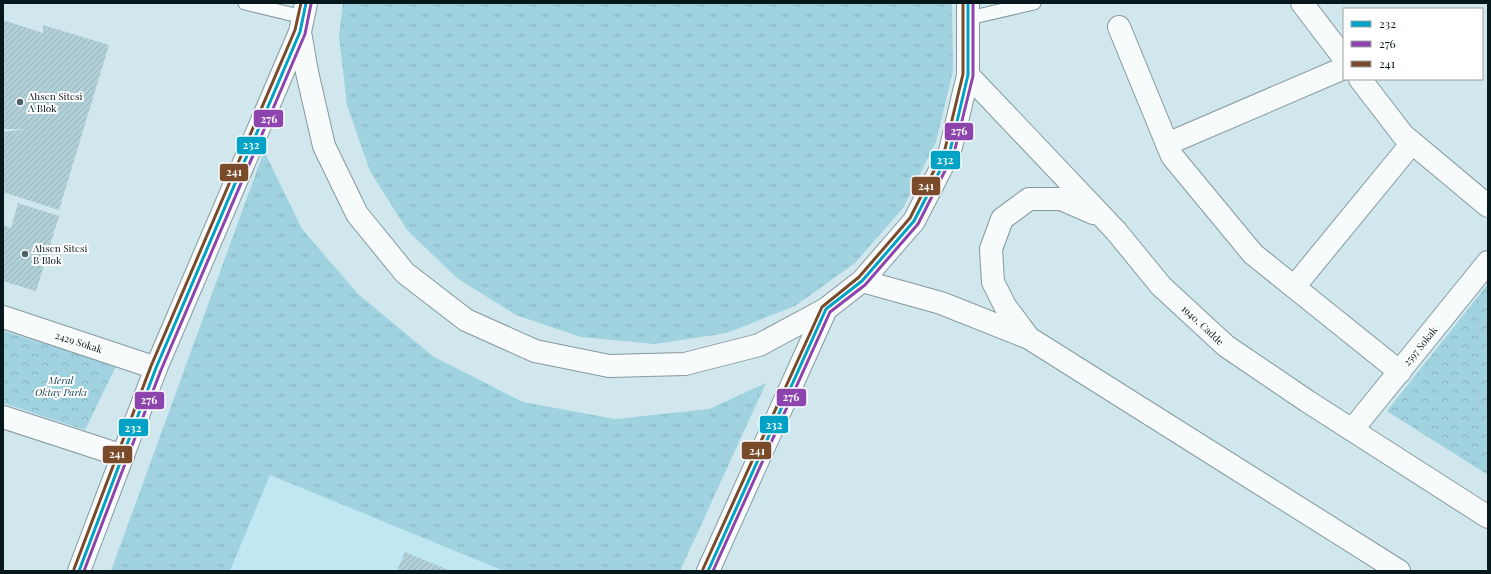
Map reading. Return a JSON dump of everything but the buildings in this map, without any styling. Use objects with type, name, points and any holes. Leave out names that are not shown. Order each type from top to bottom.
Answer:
[{"type":"main road","points":[[1302,3],[1343,57]]},
{"type":"main road","points":[[303,17],[307,72],[324,146],[357,214],[405,273],[466,320],[535,351],[609,366],[686,364],[759,345],[826,309],[862,281],[914,221],[950,151],[968,75],[969,11]]},
{"type":"main road","points":[[79,571],[156,368],[303,17]]},
{"type":"main road","points":[[1119,27],[1172,156],[1253,254],[1400,372]]},
{"type":"main road","points":[[1167,144],[1343,68]]},
{"type":"main road","name":"1940. Cadde","points":[[968,75],[1116,231],[1161,286],[1226,346],[1352,430],[1488,517]]},
{"type":"main road","points":[[1361,80],[1403,135],[1488,206]]},
{"type":"main road","points":[[1294,287],[1412,143]]},
{"type":"main road","points":[[1029,338],[1005,306],[993,282],[991,249],[1002,219],[1030,199],[1061,199],[1090,211],[1116,231]]},
{"type":"main road","name":"2597 Sokak","points":[[1352,430],[1488,262]]},
{"type":"main road","points":[[862,281],[941,303],[1029,338],[1399,571]]},
{"type":"main road","points":[[708,571],[826,309]]},
{"type":"main road","name":"2429 Sokak","points":[[3,317],[156,368]]},
{"type":"main road","points":[[3,417],[123,456]]},
{"type":"lane","points":[[245,3],[303,17]]},
{"type":"lane","points":[[969,11],[1034,3]]},
{"type":"shaded area","points":[[270,475],[504,571],[230,571]]},
{"type":"green space","points":[[343,3],[952,3],[953,71],[936,142],[903,208],[855,263],[795,306],[727,333],[655,344],[581,337],[516,315],[457,278],[407,230],[370,171],[347,105],[339,37]]},
{"type":"green space","points":[[264,151],[302,229],[358,294],[434,357],[523,402],[615,419],[709,409],[766,383],[680,571],[504,571],[270,475],[230,571],[111,571]]},
{"type":"green space","points":[[1488,284],[1488,475],[1387,411]]},
{"type":"green space","name":"Meral Oktay Parkı","points":[[3,331],[116,366],[85,430],[3,403]]},
{"type":"transit line","name":"241","points":[[74,569],[151,366],[295,30],[301,3]]},
{"type":"transit line","name":"232","points":[[79,571],[156,368],[300,32],[306,3]]},
{"type":"transit line","name":"241","points":[[703,569],[822,307],[859,277],[910,218],[945,149],[963,74],[963,3]]},
{"type":"transit line","name":"232","points":[[708,571],[826,309],[862,281],[914,221],[950,151],[968,75],[968,3]]},
{"type":"transit line","name":"276","points":[[713,571],[830,312],[865,285],[918,224],[954,153],[973,76],[973,3]]},
{"type":"transit line","name":"276","points":[[84,571],[161,370],[305,34],[311,4]]},
{"type":"place","name":"Ahsen Sitesi A Blok","points":[[20,102]]},
{"type":"place","name":"Ahsen Sitesi B Blok","points":[[25,254]]}]
